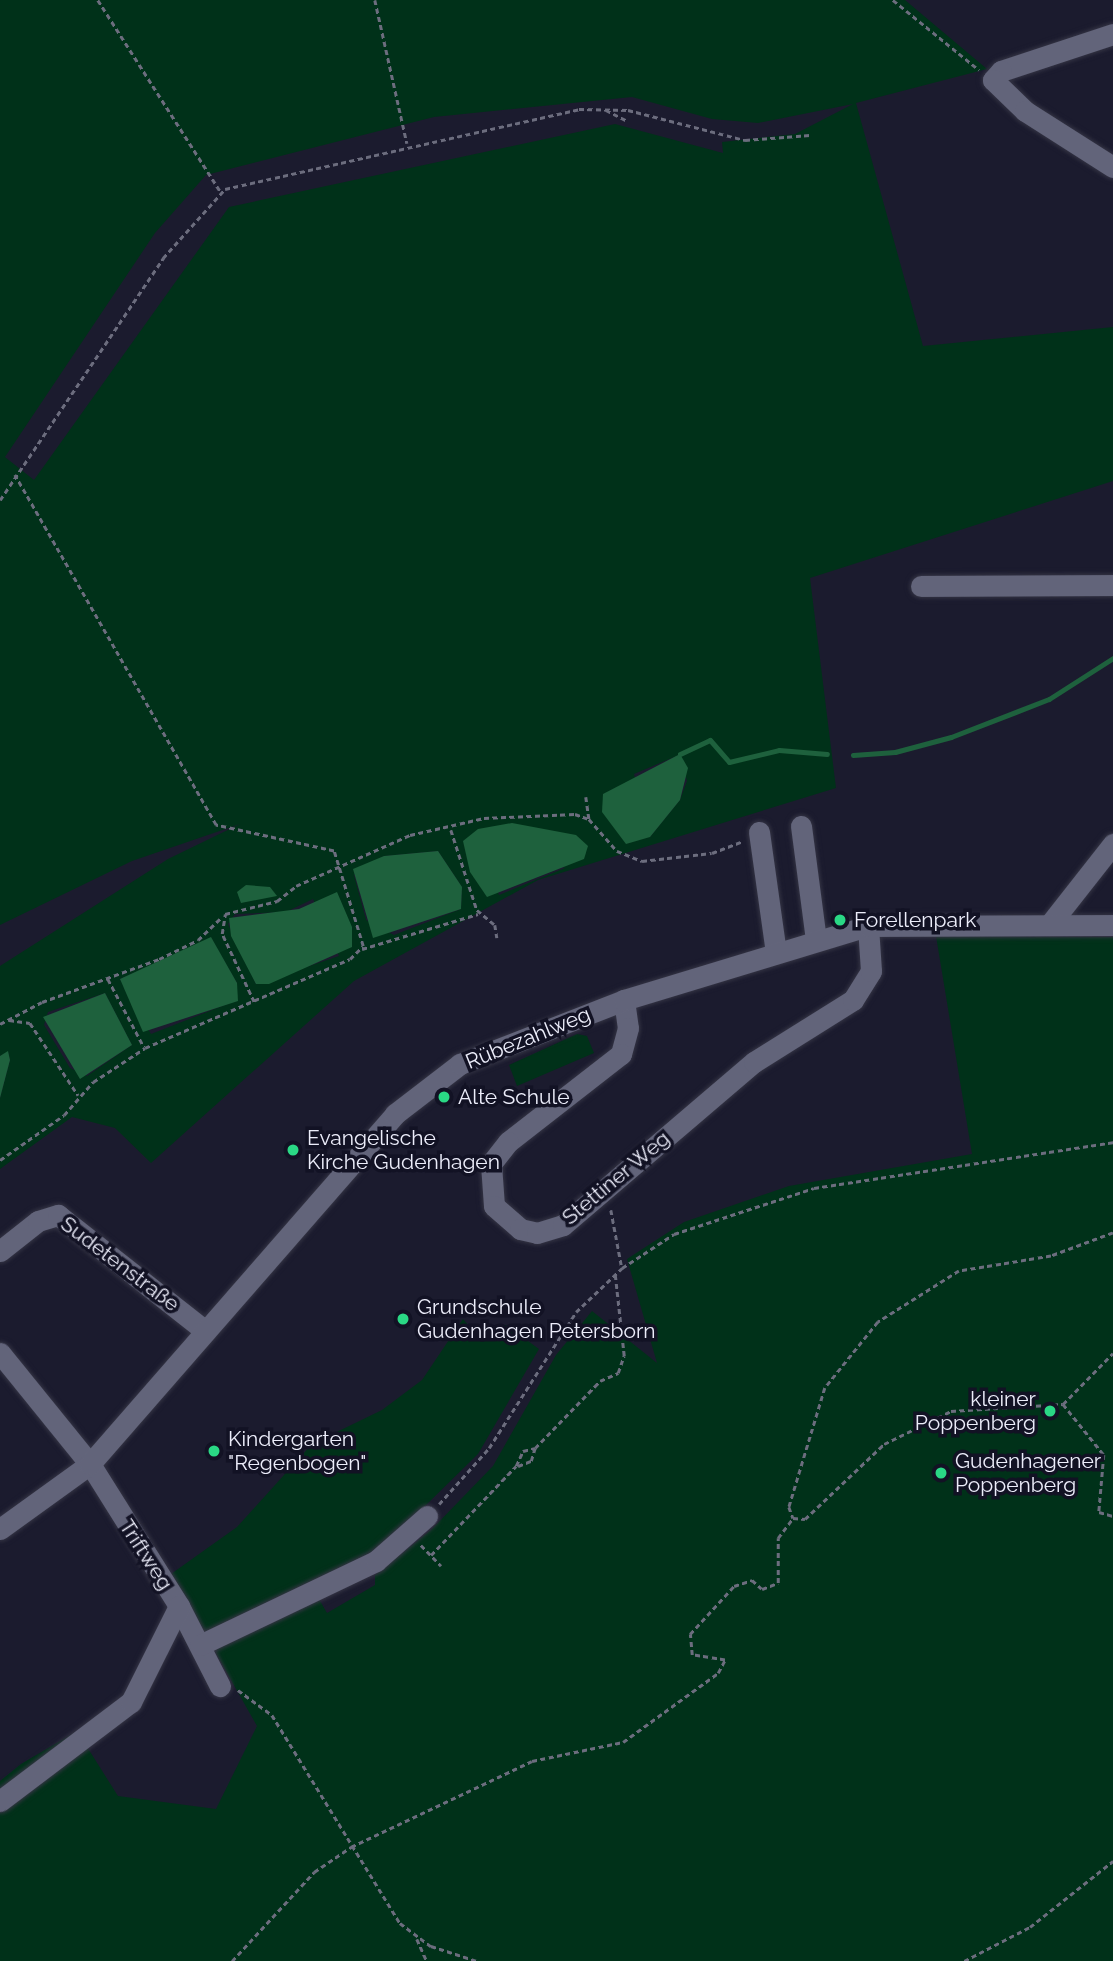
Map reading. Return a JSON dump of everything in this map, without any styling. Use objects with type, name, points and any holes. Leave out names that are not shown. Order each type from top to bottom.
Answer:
[{"type":"street","points":[[1113,34],[1001,71],[993,79],[1025,111],[1113,167]]},
{"type":"street","points":[[921,586],[1113,585]]},
{"type":"street","points":[[801,826],[816,940]]},
{"type":"street","points":[[760,835],[776,953]]},
{"type":"street","points":[[1050,924],[1113,844]]},
{"type":"street","name":"Rübezahlweg","points":[[0,1529],[90,1464],[204,1330],[417,1095],[474,1056],[624,1000],[868,926],[1113,925]]},
{"type":"street","name":"Stettiner Weg","points":[[624,1000],[628,1028],[621,1054],[508,1142],[491,1164],[494,1206],[520,1229],[537,1233],[563,1225],[754,1062],[853,1000],[871,971],[868,926]]},
{"type":"street","name":"Sudetenstraße","points":[[0,1251],[38,1221],[58,1215],[204,1330]]},
{"type":"street","name":"Triftweg","points":[[0,1353],[90,1464],[179,1606],[131,1702],[0,1801]]},
{"type":"street","points":[[200,1646],[356,1572],[427,1516]]},
{"type":"street","points":[[179,1606],[220,1686]]},
{"type":"path","points":[[98,0],[220,191]]},
{"type":"path","points":[[375,0],[407,143]]},
{"type":"path","points":[[892,0],[993,79]]},
{"type":"path","points":[[600,108],[628,121]]},
{"type":"path","points":[[0,500],[163,258],[220,191],[407,143],[600,108],[746,140],[810,135]]},
{"type":"path","points":[[15,475],[216,825],[324,847],[343,868],[362,949]]},
{"type":"path","points":[[586,797],[589,819],[617,851],[642,861],[712,853],[760,835]]},
{"type":"path","points":[[0,1024],[198,940],[231,910],[277,901],[302,883],[343,868],[382,845],[451,830],[484,818],[589,819]]},
{"type":"path","points":[[451,830],[478,914],[495,925],[497,938]]},
{"type":"path","points":[[0,1160],[64,1115],[78,1095],[145,1048],[254,1002],[362,949],[478,914]]},
{"type":"path","points":[[221,918],[222,934],[254,1002]]},
{"type":"path","points":[[108,979],[145,1048]]},
{"type":"path","points":[[8,1020],[30,1023],[78,1095]]},
{"type":"path","points":[[427,1516],[489,1448],[564,1327],[622,1268],[674,1234],[784,1194],[988,1156],[1113,1142]]},
{"type":"path","points":[[612,1229],[622,1268]]},
{"type":"path","points":[[793,1518],[789,1507],[811,1422],[858,1338],[959,1270],[1044,1258],[1113,1233]]},
{"type":"path","points":[[516,1466],[528,1463],[535,1448],[604,1378],[623,1364],[615,1274]]},
{"type":"path","points":[[232,1961],[314,1872],[351,1847],[532,1761],[575,1757],[646,1728],[727,1664],[692,1655],[690,1634],[734,1586],[752,1580],[762,1589],[778,1583],[778,1538],[793,1518],[813,1514],[872,1454],[914,1427],[974,1406],[1063,1404],[1113,1353]]},
{"type":"path","points":[[1063,1404],[1104,1455],[1099,1512],[1113,1516]]},
{"type":"path","points":[[431,1555],[516,1466],[523,1451],[535,1448]]},
{"type":"path","points":[[411,1531],[441,1566]]},
{"type":"path","points":[[220,1686],[254,1698],[272,1715],[351,1847],[418,1939],[427,1961]]},
{"type":"path","points":[[964,1961],[1030,1927],[1113,1861]]},
{"type":"path","points":[[418,1939],[477,1961]]},
{"type":"shaded area","points":[[0,0],[905,0],[987,69],[856,103],[923,346],[1113,327],[1113,481],[810,578],[836,788],[538,880],[354,981],[151,1163],[115,1128],[72,1117],[0,1169],[0,1098],[10,1060],[8,1052],[0,1056],[0,966],[168,859],[240,824],[132,861],[0,925]],"holes":[[[632,97],[712,119],[758,123],[853,104],[795,134],[722,142],[723,153],[615,124],[229,207],[34,480],[5,457],[155,233],[206,175],[434,117]],[[679,755],[687,781],[680,800],[650,837],[634,774]],[[478,829],[565,868],[499,895]],[[438,851],[462,887],[461,909],[394,935],[366,920],[354,875],[384,856]],[[313,899],[339,956],[256,984],[228,924],[235,914],[286,912]],[[211,938],[237,983],[230,1003],[151,1034],[120,979]],[[105,993],[132,1045],[87,1076],[70,1068],[44,1025],[48,1012]]]},
{"type":"shaded area","points":[[680,754],[688,768],[680,800],[650,837],[626,844],[602,812],[603,794]]},
{"type":"shaded area","points":[[512,823],[576,835],[588,846],[584,859],[487,897],[470,872],[463,841],[478,829]]},
{"type":"shaded area","points":[[438,851],[462,887],[461,909],[373,938],[353,869],[384,856]]},
{"type":"shaded area","points":[[246,885],[270,887],[277,896],[241,903],[237,892]]},
{"type":"shaded area","points":[[337,892],[352,927],[352,947],[269,984],[256,984],[231,936],[229,918],[299,909]]},
{"type":"shaded area","points":[[936,936],[1113,937],[1113,1961],[0,1961],[0,1781],[21,1764],[77,1731],[118,1796],[216,1809],[257,1726],[171,1574],[237,1527],[312,1444],[382,1410],[422,1380],[463,1319],[473,1331],[506,1325],[539,1349],[478,1454],[371,1559],[312,1587],[327,1613],[375,1585],[375,1575],[432,1529],[493,1466],[556,1355],[592,1311],[657,1363],[627,1259],[684,1222],[789,1186],[972,1154]]},
{"type":"shaded area","points":[[211,937],[237,983],[238,1001],[143,1032],[120,979]]},
{"type":"shaded area","points":[[105,993],[132,1045],[80,1079],[43,1017]]},
{"type":"shaded area","points":[[577,1034],[587,1036],[594,1053],[517,1086],[509,1065]]},
{"type":"shaded area","points":[[8,1051],[10,1060],[0,1098],[0,1056]]},
{"type":"waterway","points":[[853,755],[895,752],[951,737],[1049,699],[1113,658]]},
{"type":"waterway","points":[[680,754],[710,740],[729,762],[779,750],[827,754]]},
{"type":"place","name":"Forellenpark","points":[[840,920]]},
{"type":"place","name":"Alte Schule","points":[[444,1097]]},
{"type":"place","name":"Evangelische Kirche Gudenhagen","points":[[293,1150]]},
{"type":"place","name":"Grundschule Gudenhagen Petersborn","points":[[403,1319]]},
{"type":"place","name":"kleiner Poppenberg","points":[[1050,1411]]},
{"type":"place","name":"Kindergarten \"Regenbogen\"","points":[[214,1451]]},
{"type":"place","name":"Gudenhagener Poppenberg","points":[[941,1473]]}]
